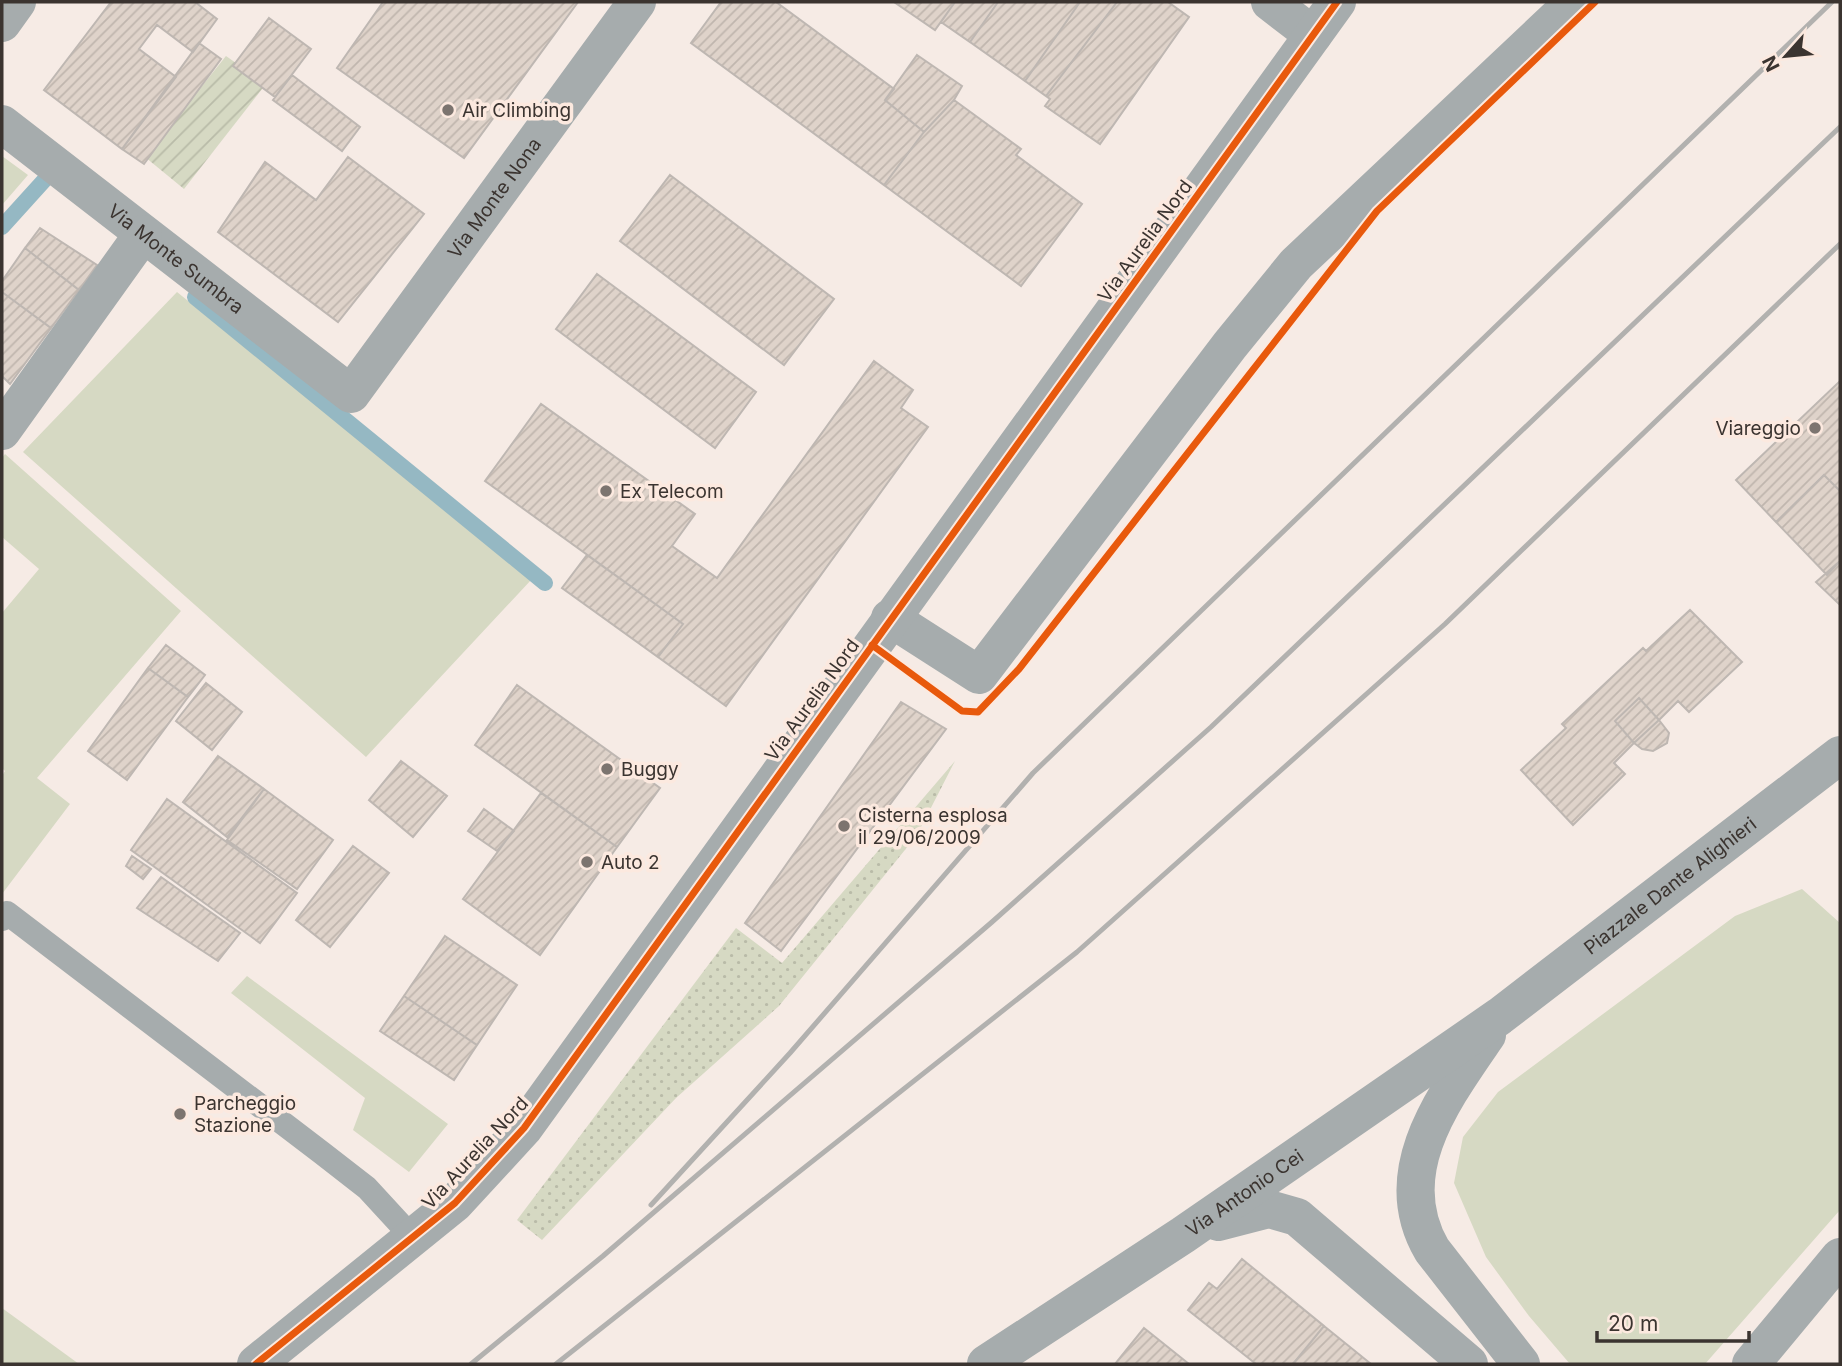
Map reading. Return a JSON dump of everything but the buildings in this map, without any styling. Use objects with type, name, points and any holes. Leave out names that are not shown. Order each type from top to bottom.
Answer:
[{"type":"street","points":[[2,23],[17,2]]},
{"type":"street","name":"Via Monte Nona","points":[[351,394],[637,2]]},
{"type":"street","points":[[1270,2],[1312,35]]},
{"type":"street","name":"Via Aurelia Nord","points":[[256,1364],[455,1203],[524,1128],[1337,2]]},
{"type":"street","points":[[890,618],[979,675],[1230,345],[1296,264],[1574,2]]},
{"type":"street","name":"Via Monte Sumbra","points":[[2,124],[351,394]]},
{"type":"street","points":[[2,431],[143,234]]},
{"type":"street","name":"Piazzale Dante Alighieri","points":[[1500,1016],[1840,755]]},
{"type":"street","points":[[1500,1016],[1457,1079],[1427,1134],[1416,1167],[1415,1202],[1424,1237],[1432,1250],[1521,1364]]},
{"type":"street","name":"Via Antonio Cei","points":[[986,1364],[1183,1235],[1500,1016]]},
{"type":"street","points":[[1183,1235],[1259,1210],[1288,1212],[1313,1228],[1469,1364]]},
{"type":"street","points":[[1752,1364],[1840,1257]]},
{"type":"lane","points":[[2,919],[7,913],[322,1153],[367,1188],[413,1238]]},
{"type":"green space","points":[[226,56],[266,84],[184,189],[145,157]]},
{"type":"green space","points":[[2,156],[28,175],[2,205]]},
{"type":"green space","points":[[177,292],[532,579],[366,757],[23,452]]},
{"type":"green space","points":[[5,454],[181,611],[37,778],[70,804],[2,894],[2,776],[5,771],[2,768],[2,613],[39,569],[2,537],[2,458]]},
{"type":"green space","points":[[955,761],[917,835],[779,1006],[676,1098],[542,1240],[517,1220],[736,928],[782,963]]},
{"type":"green space","points":[[1802,889],[1840,923],[1840,1210],[1705,1364],[1570,1364],[1529,1316],[1486,1257],[1454,1183],[1463,1137],[1498,1092],[1735,916]]},
{"type":"green space","points":[[247,976],[448,1124],[409,1172],[353,1130],[365,1098],[231,993]]},
{"type":"green space","points":[[2,1308],[79,1364],[2,1364]]},
{"type":"waterway","points":[[2,227],[49,175]]},
{"type":"waterway","points":[[195,297],[545,583]]},
{"type":"railway","points":[[651,1205],[790,1053],[1033,773],[1832,2]]},
{"type":"railway","points":[[471,1364],[603,1256],[992,922],[1211,727],[1840,127]]},
{"type":"railway","points":[[556,1364],[1077,952],[1445,624],[1840,244]]},
{"type":"cycle path","points":[[256,1364],[455,1203],[524,1128],[1337,2]]},
{"type":"cycle path","points":[[872,645],[962,711],[978,712],[1019,669],[1377,211],[1595,2]]},
{"type":"place","name":"Air Climbing","points":[[448,110]]},
{"type":"place","name":"Viareggio","points":[[1815,428]]},
{"type":"place","name":"Ex Telecom","points":[[606,491]]},
{"type":"place","name":"Buggy","points":[[607,769]]},
{"type":"place","name":"Cisterna esplosa il 29/06/2009","points":[[844,826]]},
{"type":"place","name":"Auto 2","points":[[587,862]]},
{"type":"place","name":"Parcheggio Stazione","points":[[180,1114]]}]
